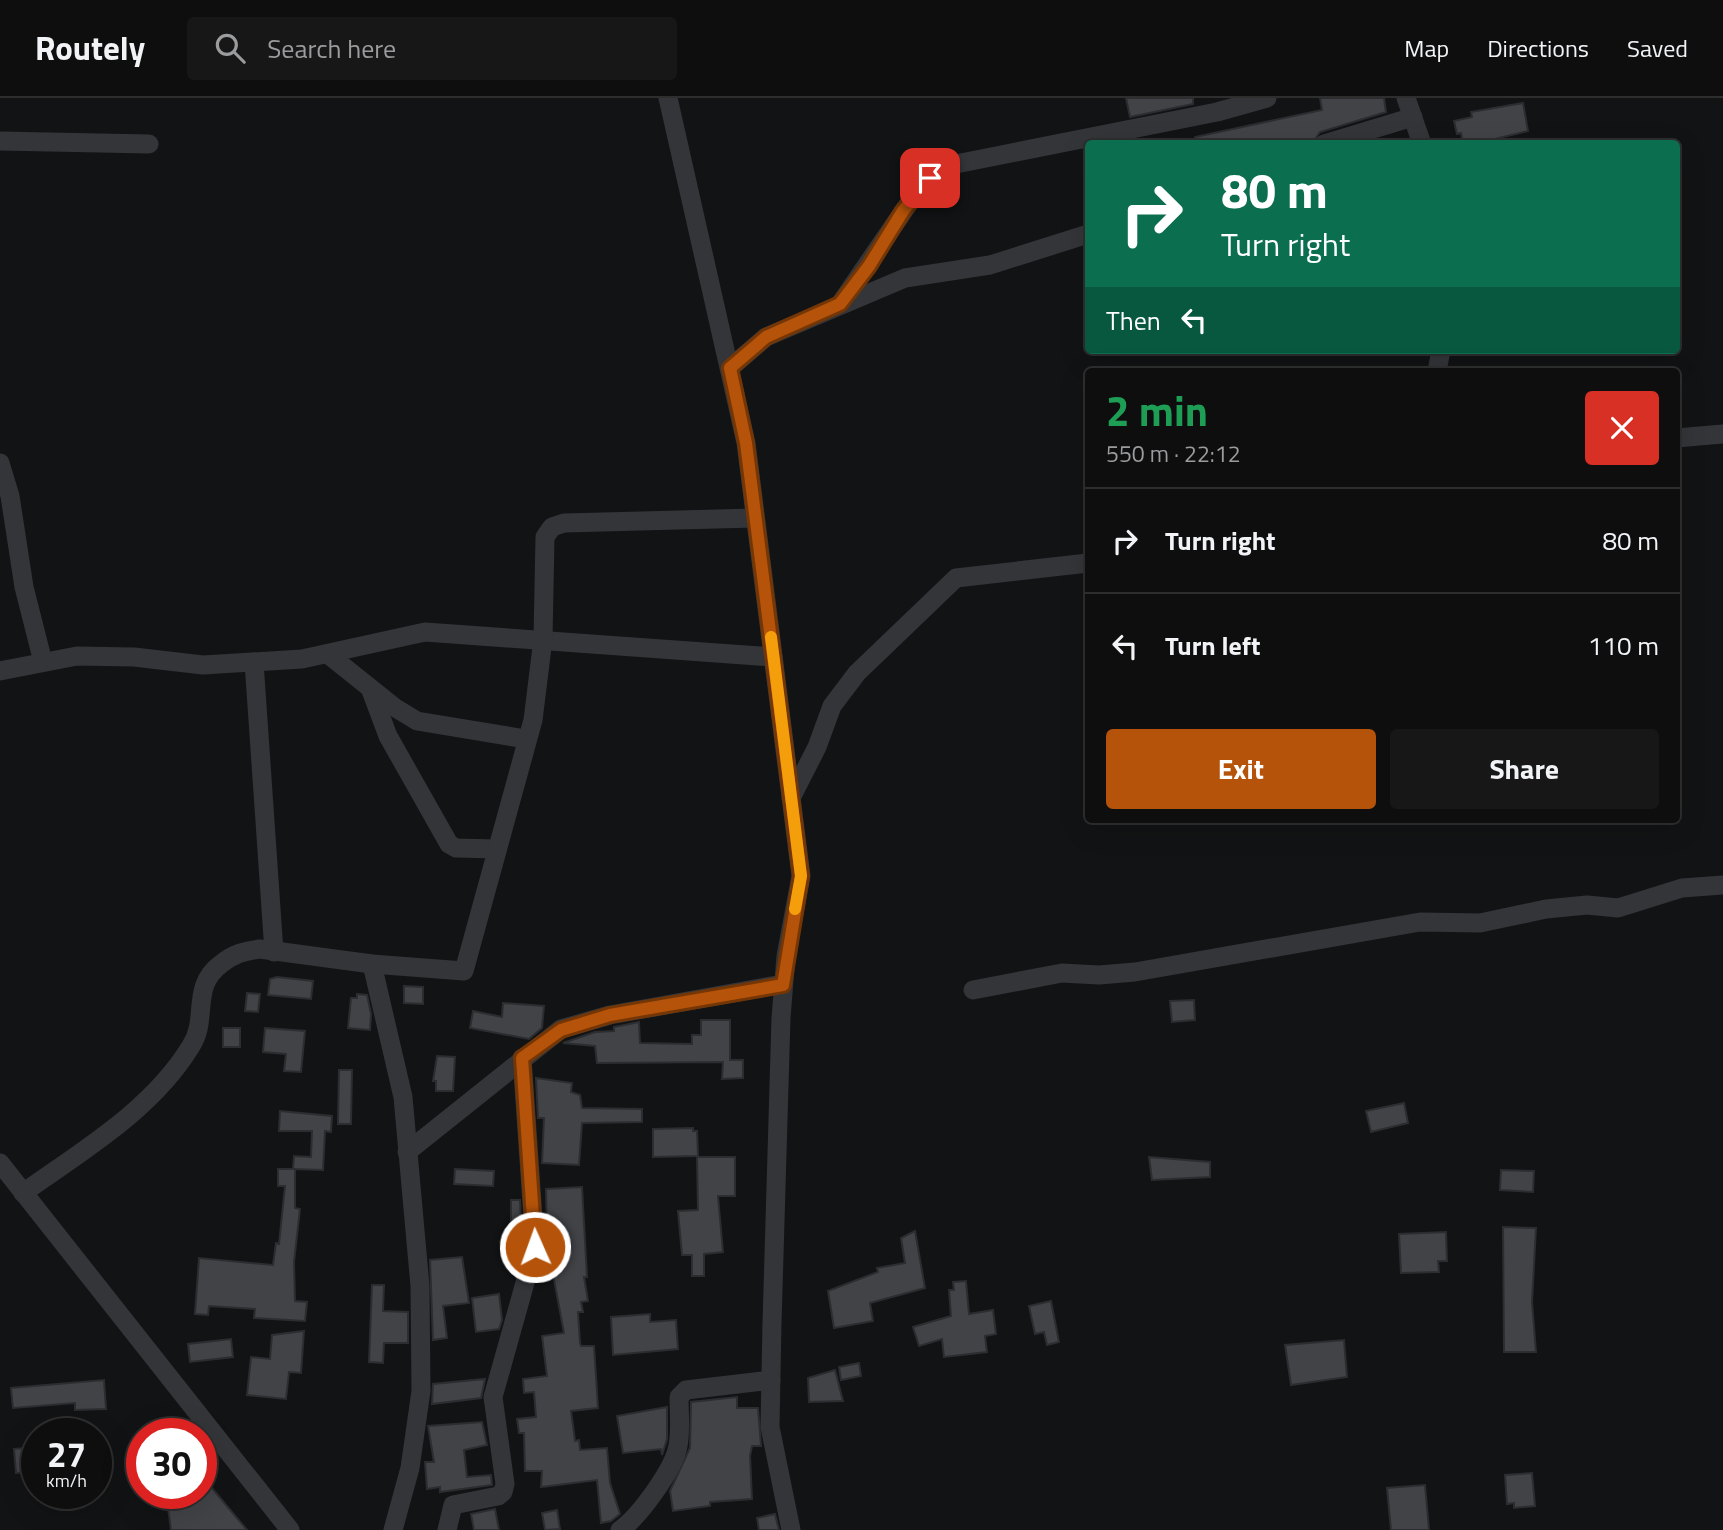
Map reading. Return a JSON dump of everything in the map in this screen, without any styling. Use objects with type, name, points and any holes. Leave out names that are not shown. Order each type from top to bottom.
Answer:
[{"type":"street","points":[[668,98],[746,443],[801,876],[783,985],[771,1380],[771,1427],[791,1530]]},
{"type":"street","points":[[840,304],[918,190],[930,178],[956,164],[1217,112],[1267,98]]},
{"type":"street","points":[[1406,98],[1421,140]]},
{"type":"street","points":[[1337,140],[1413,117]]},
{"type":"street","points":[[0,141],[149,144]]},
{"type":"street","points":[[730,368],[766,337],[905,278],[990,265],[1085,235]]},
{"type":"street","points":[[1680,438],[1723,434]]},
{"type":"street","points":[[0,463],[9,496],[24,587],[43,662]]},
{"type":"street","points":[[23,1193],[147,1102],[194,1042],[204,980],[210,972],[243,951],[275,951],[372,964],[464,971],[533,720],[543,639],[545,537],[552,527],[564,523],[755,518]]},
{"type":"street","points":[[791,798],[817,747],[832,706],[857,673],[956,578],[1085,563]]},
{"type":"street","points":[[0,671],[77,656],[134,657],[203,665],[329,655],[352,646],[417,632],[773,657]]},
{"type":"street","points":[[329,655],[417,721],[527,739]]},
{"type":"street","points":[[254,662],[275,951]]},
{"type":"street","points":[[370,688],[388,736],[449,844],[456,848],[497,849]]},
{"type":"street","points":[[973,990],[1062,973],[1099,975],[1135,972],[1420,922],[1480,923],[1587,905],[1618,908],[1682,888],[1723,884]]},
{"type":"street","points":[[372,964],[403,1097],[420,1286],[421,1391],[410,1468],[393,1530]]},
{"type":"street","points":[[407,1152],[522,1058],[561,1030],[610,1015],[783,985]]},
{"type":"street","points":[[447,1530],[453,1505],[498,1496],[503,1492],[505,1484],[493,1397],[535,1247],[522,1058]]},
{"type":"street","points":[[0,1163],[290,1530]]},
{"type":"street","points":[[620,1530],[647,1503],[675,1457],[678,1445],[679,1397],[686,1390],[695,1386],[771,1380]]},
{"type":"building","points":[[1126,98],[1193,98],[1193,104],[1130,117]]},
{"type":"building","points":[[1320,98],[1384,98],[1386,112],[1320,132],[1315,140],[1195,140],[1195,137],[1322,110]]},
{"type":"building","points":[[1523,103],[1528,131],[1491,140],[1462,140],[1461,133],[1457,134],[1454,121],[1472,117],[1471,112]]},
{"type":"building","points":[[277,977],[313,981],[311,999],[268,995],[270,979]]},
{"type":"building","points":[[404,986],[423,987],[423,1004],[404,1003]]},
{"type":"building","points":[[247,993],[260,994],[258,1012],[245,1011]]},
{"type":"building","points":[[357,994],[367,995],[371,1014],[370,1030],[348,1028],[351,998],[357,998]]},
{"type":"building","points":[[1194,1000],[1195,1020],[1172,1022],[1170,1001]]},
{"type":"building","points":[[503,1003],[544,1006],[542,1028],[529,1039],[470,1028],[473,1011],[502,1017]]},
{"type":"building","points":[[701,1020],[730,1020],[730,1060],[743,1060],[743,1078],[722,1079],[723,1062],[597,1063],[595,1046],[563,1043],[639,1022],[640,1043],[692,1044],[692,1035],[701,1035]]},
{"type":"building","points":[[223,1028],[240,1028],[240,1047],[223,1047]]},
{"type":"building","points":[[265,1028],[305,1031],[301,1072],[284,1071],[286,1054],[263,1052]]},
{"type":"building","points":[[437,1056],[455,1057],[453,1091],[436,1091],[436,1081],[433,1081]]},
{"type":"building","points":[[339,1070],[352,1070],[351,1124],[338,1124]]},
{"type":"building","points":[[536,1078],[572,1083],[571,1092],[580,1095],[582,1108],[642,1109],[642,1122],[582,1123],[579,1165],[542,1163],[544,1118],[538,1118]]},
{"type":"building","points":[[1404,1103],[1408,1123],[1371,1132],[1366,1111]]},
{"type":"building","points":[[280,1111],[332,1116],[331,1132],[325,1131],[323,1170],[293,1169],[294,1156],[311,1157],[312,1131],[279,1131]]},
{"type":"building","points":[[693,1128],[693,1131],[697,1131],[698,1156],[653,1157],[653,1129]]},
{"type":"building","points":[[697,1157],[735,1157],[735,1196],[718,1196],[723,1252],[704,1254],[704,1276],[692,1276],[692,1255],[682,1255],[678,1211],[698,1210]]},
{"type":"building","points":[[1149,1157],[1210,1162],[1210,1177],[1152,1180]]},
{"type":"building","points":[[278,1169],[295,1169],[295,1208],[300,1209],[294,1262],[295,1301],[307,1302],[305,1321],[254,1318],[255,1309],[209,1306],[208,1315],[195,1314],[199,1258],[273,1265],[276,1243],[279,1244],[285,1186],[278,1186]]},
{"type":"building","points":[[455,1169],[494,1171],[493,1186],[454,1184]]},
{"type":"building","points":[[1501,1170],[1534,1171],[1533,1192],[1500,1190]]},
{"type":"building","points":[[582,1187],[587,1277],[584,1277],[588,1301],[581,1302],[583,1312],[578,1312],[580,1343],[581,1346],[594,1346],[598,1408],[571,1411],[575,1441],[579,1440],[580,1450],[607,1448],[610,1483],[620,1514],[611,1521],[601,1523],[597,1480],[541,1487],[542,1471],[525,1471],[524,1433],[519,1433],[517,1419],[536,1417],[534,1392],[524,1393],[523,1379],[547,1376],[542,1336],[564,1333],[547,1242],[546,1189]]},
{"type":"building","points":[[511,1200],[520,1200],[522,1242],[511,1242]]},
{"type":"building","points":[[1503,1227],[1536,1228],[1532,1302],[1536,1352],[1504,1352]]},
{"type":"building","points":[[915,1231],[925,1288],[870,1303],[873,1321],[834,1328],[828,1291],[878,1272],[877,1268],[905,1263],[901,1238]]},
{"type":"building","points":[[1446,1232],[1447,1261],[1438,1261],[1439,1272],[1401,1273],[1399,1234]]},
{"type":"building","points":[[462,1257],[469,1303],[443,1306],[447,1338],[433,1340],[430,1260]]},
{"type":"building","points":[[966,1281],[969,1314],[993,1310],[996,1334],[985,1336],[987,1352],[944,1357],[942,1339],[919,1346],[913,1327],[951,1316],[949,1290],[954,1290],[953,1282]]},
{"type":"building","points":[[372,1285],[384,1285],[383,1311],[408,1312],[408,1343],[384,1343],[383,1363],[369,1362]]},
{"type":"building","points":[[499,1294],[502,1320],[499,1329],[476,1332],[472,1298]]},
{"type":"building","points":[[1051,1301],[1059,1342],[1047,1345],[1044,1332],[1035,1334],[1029,1306]]},
{"type":"building","points":[[650,1314],[650,1322],[676,1320],[678,1349],[613,1355],[611,1317]]},
{"type":"building","points":[[304,1331],[301,1373],[289,1372],[286,1399],[247,1395],[251,1357],[270,1359],[272,1335]]},
{"type":"building","points":[[231,1339],[233,1357],[190,1362],[188,1344]]},
{"type":"building","points":[[1344,1340],[1347,1377],[1291,1385],[1285,1345]]},
{"type":"building","points":[[859,1363],[861,1376],[841,1380],[839,1367]]},
{"type":"building","points":[[835,1370],[843,1401],[809,1402],[808,1378]]},
{"type":"building","points":[[485,1379],[481,1398],[432,1404],[433,1384]]},
{"type":"building","points":[[104,1380],[106,1409],[75,1410],[75,1403],[13,1408],[11,1388]]},
{"type":"building","points":[[737,1397],[737,1408],[758,1408],[761,1446],[752,1446],[750,1456],[752,1499],[710,1502],[710,1506],[673,1511],[670,1491],[690,1448],[691,1402]]},
{"type":"building","points":[[667,1407],[667,1439],[662,1455],[661,1449],[623,1453],[617,1416]]},
{"type":"building","points":[[482,1422],[487,1445],[464,1450],[467,1477],[491,1475],[492,1485],[440,1492],[440,1487],[427,1489],[425,1462],[434,1462],[428,1426]]},
{"type":"building","points":[[21,1448],[21,1473],[16,1473],[14,1449]]},
{"type":"building","points":[[1532,1473],[1535,1506],[1514,1508],[1514,1503],[1507,1504],[1505,1475]]},
{"type":"building","points":[[1425,1485],[1429,1530],[1391,1530],[1387,1488]]},
{"type":"building","points":[[217,1494],[247,1530],[171,1530],[168,1509],[217,1509]]},
{"type":"building","points":[[495,1509],[499,1530],[474,1530],[471,1514]]},
{"type":"building","points":[[557,1510],[560,1529],[545,1530],[542,1513]]},
{"type":"building","points":[[775,1514],[779,1530],[759,1530],[757,1518]]},
{"type":"slow traffic","points":[[771,637],[801,876],[795,909]]},
{"type":"route","points":[[535,1247],[522,1058],[561,1030],[610,1015],[783,985],[801,876],[746,443],[730,368],[766,337],[840,304],[869,266],[903,211],[930,178]]}]
